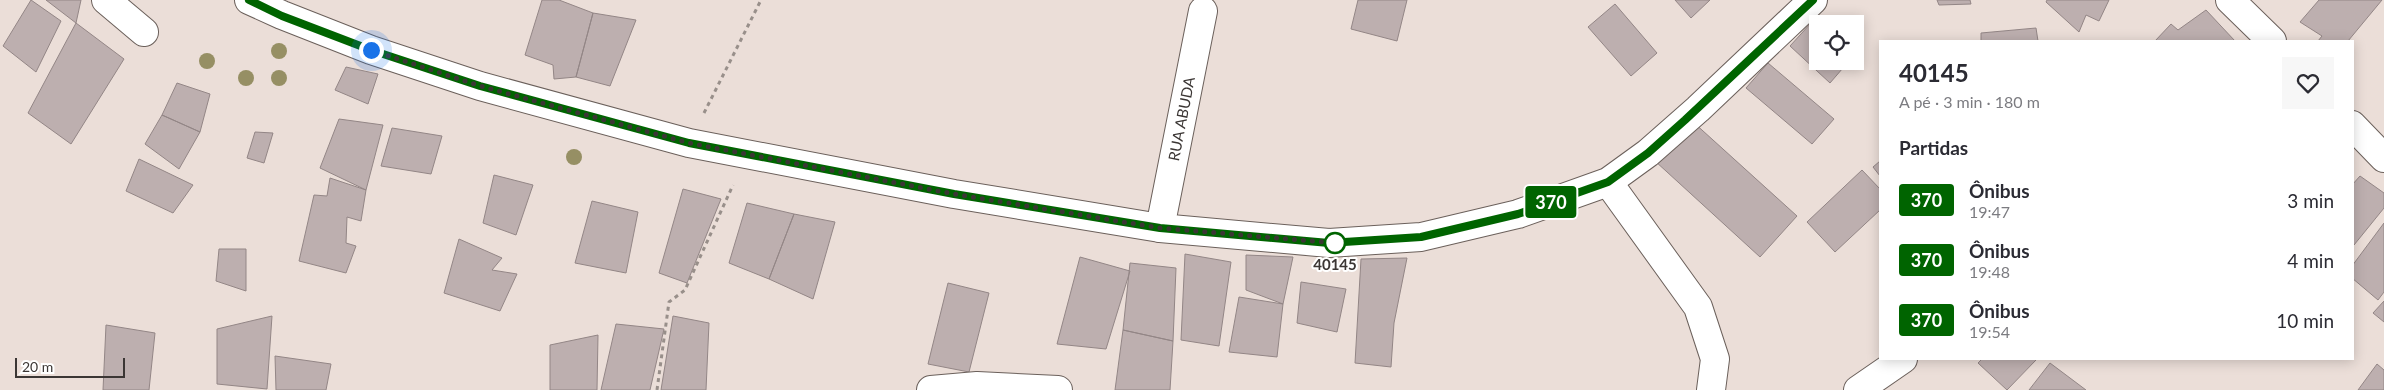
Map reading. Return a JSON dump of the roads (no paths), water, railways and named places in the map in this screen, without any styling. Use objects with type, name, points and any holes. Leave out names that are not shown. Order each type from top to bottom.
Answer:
[{"type":"main road","points":[[106,0],[144,32]]},
{"type":"main road","points":[[249,0],[282,16],[371,50],[470,83],[689,143],[954,194],[1160,228],[1329,243],[1421,237],[1518,214],[1608,182],[1648,153],[1690,116],[1813,0]]},
{"type":"main road","points":[[2230,0],[2271,40]]},
{"type":"main road","name":"RUA ABUDA","points":[[1160,228],[1203,11]]},
{"type":"main road","points":[[2354,127],[2384,158]]},
{"type":"main road","points":[[1608,182],[1698,307],[1715,359],[1711,390]]},
{"type":"main road","points":[[1858,390],[1902,360]]},
{"type":"main road","points":[[931,390],[977,386],[1058,390]]},
{"type":"place","name":"40145","points":[[1335,243]]}]
